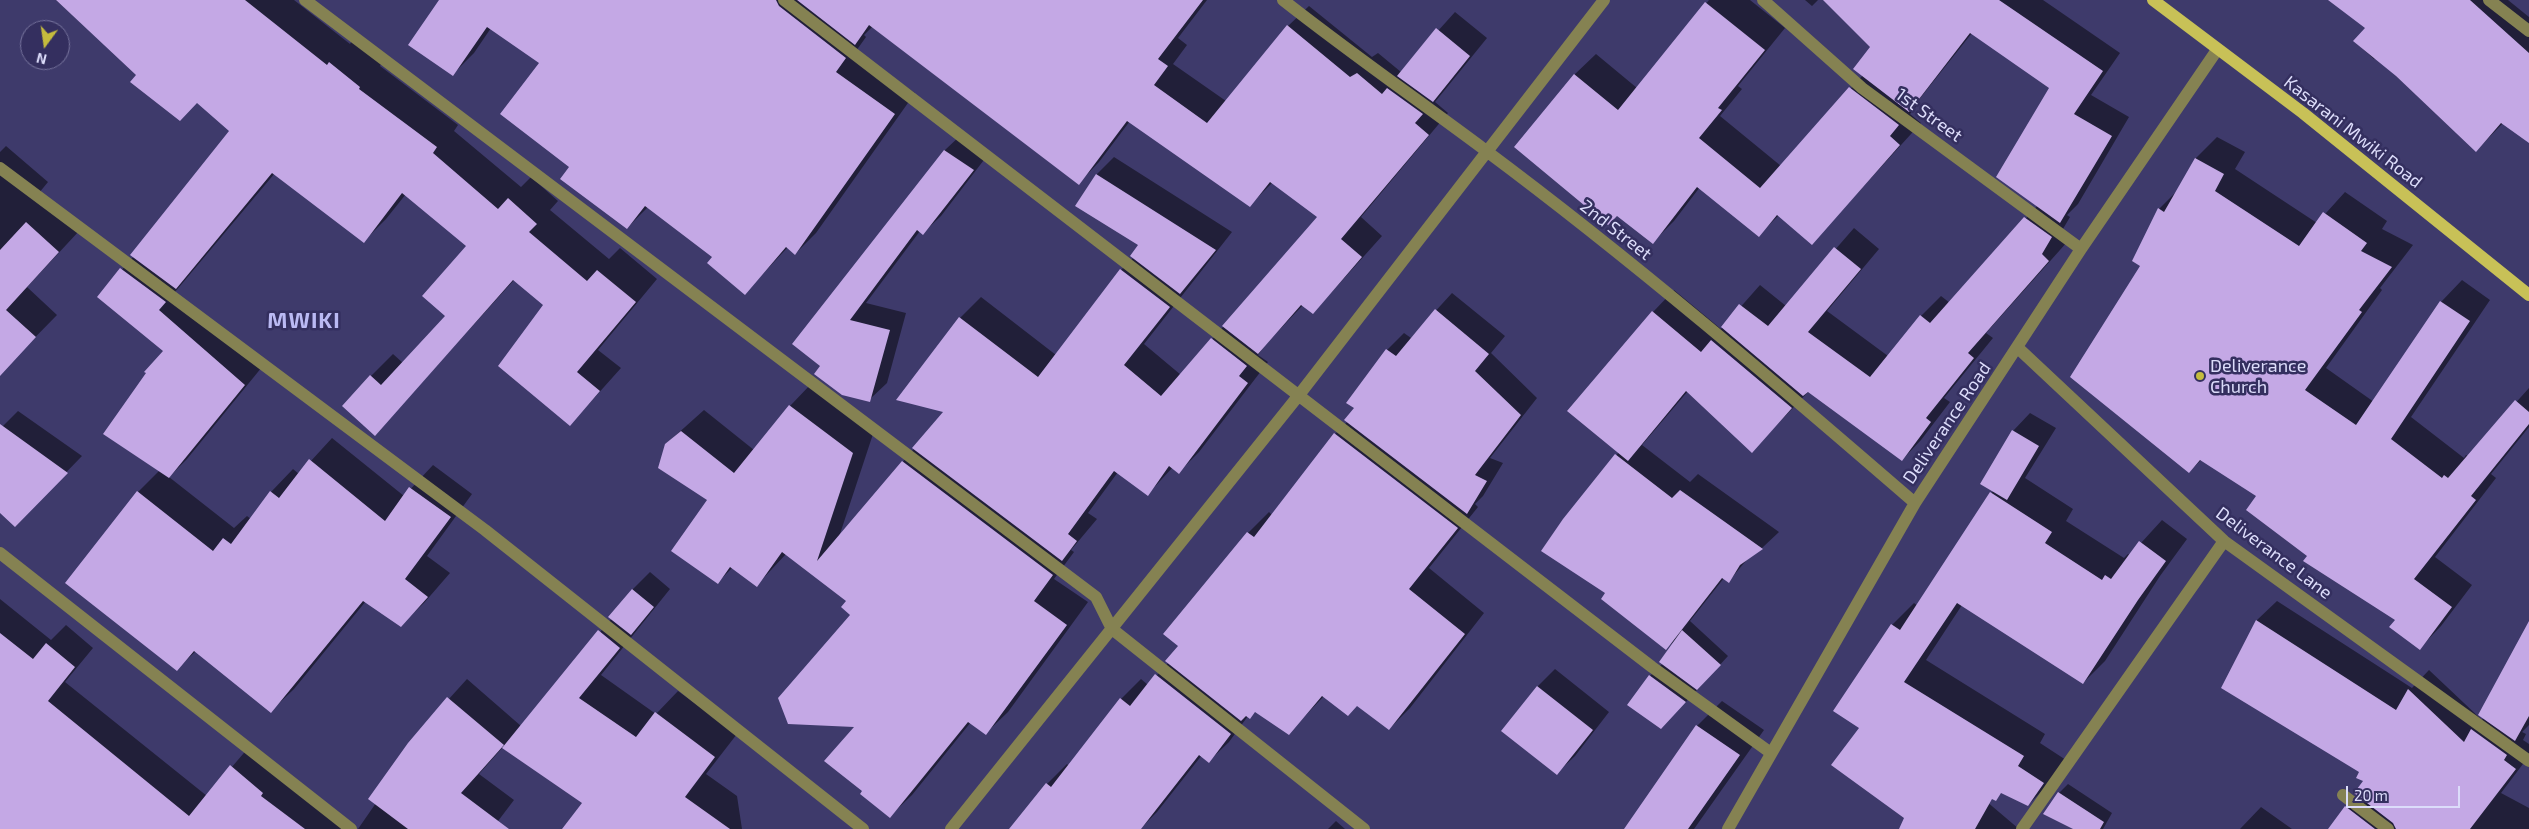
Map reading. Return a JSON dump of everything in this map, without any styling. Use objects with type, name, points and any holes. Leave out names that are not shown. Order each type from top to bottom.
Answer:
[{"type":"main road","name":"Kasarani Mwiki Road","points":[[2153,0],[2217,50],[2304,113],[2529,295]]},
{"type":"street","points":[[305,0],[1096,597],[1112,629],[1364,829]]},
{"type":"street","points":[[784,0],[1652,667],[1770,753]]},
{"type":"street","name":"2nd Street","points":[[1283,0],[1360,60],[1486,150],[1723,336],[1915,503]]},
{"type":"street","points":[[951,829],[1299,395],[1486,150],[1604,0]]},
{"type":"street","name":"1st Street","points":[[1763,0],[1862,88],[2081,249]]},
{"type":"street","points":[[2489,0],[2529,31]]},
{"type":"street","name":"Deliverance Road","points":[[1728,829],[1915,503],[2081,249],[2217,50]]},
{"type":"street","points":[[0,168],[485,530],[863,829]]},
{"type":"street","name":"Deliverance Lane","points":[[2018,348],[2224,541],[2529,761]]},
{"type":"street","points":[[2022,829],[2224,541]]},
{"type":"street","points":[[0,552],[351,829]]},
{"type":"street","points":[[2344,795],[2388,829]]},
{"type":"building","points":[[56,0],[245,0],[327,65],[329,62],[360,87],[359,89],[437,147],[433,153],[498,209],[508,198],[537,224],[529,232],[587,281],[597,270],[636,302],[577,372],[600,391],[570,426],[498,366],[543,305],[513,280],[375,436],[342,406],[370,375],[381,385],[445,316],[422,296],[466,246],[402,193],[364,243],[272,173],[176,289],[130,255],[229,131],[197,103],[180,121],[130,82],[136,75]]},
{"type":"building","points":[[439,0],[776,0],[779,6],[846,58],[836,72],[895,114],[795,255],[786,247],[745,295],[707,263],[712,257],[645,206],[627,229],[560,179],[569,167],[500,114],[539,63],[487,27],[453,76],[408,45]]},
{"type":"building","points":[[797,0],[1203,0],[1158,59],[1168,66],[1154,85],[1207,123],[1287,25],[1350,77],[1357,73],[1382,94],[1387,88],[1423,114],[1415,123],[1429,135],[1341,239],[1362,257],[1313,314],[1301,305],[1258,354],[1222,326],[1317,217],[1270,182],[1250,207],[1127,121],[1079,185],[869,25],[855,45]]},
{"type":"building","points":[[1823,0],[1999,0],[2103,71],[2074,114],[2112,136],[2060,223],[1996,177],[2049,88],[1970,33],[1909,112],[1853,69],[1870,47]]},
{"type":"building","points":[[2328,0],[2470,0],[2529,53],[2529,143],[2501,123],[2476,152],[2396,76],[2353,41],[2365,28]]},
{"type":"building","points":[[1705,2],[1765,50],[1718,108],[1722,110],[1699,138],[1760,188],[1849,87],[1899,125],[1890,136],[1900,145],[1812,245],[1777,215],[1759,237],[1697,187],[1653,244],[1617,216],[1608,225],[1514,147],[1574,74],[1618,110]]},
{"type":"building","points":[[1436,28],[1470,56],[1433,102],[1397,76]]},
{"type":"building","points":[[944,150],[974,170],[923,235],[917,230],[850,320],[890,330],[870,402],[842,395],[814,374],[820,366],[792,344]]},
{"type":"building","points":[[2195,158],[2224,174],[2215,191],[2299,246],[2323,212],[2367,243],[2361,251],[2392,267],[2359,310],[2362,312],[2305,390],[2356,425],[2440,301],[2470,321],[2391,439],[2442,478],[2444,475],[2448,478],[2515,400],[2529,412],[2529,424],[2471,496],[2476,500],[2414,579],[2452,607],[2420,650],[2389,627],[2395,620],[2303,561],[2307,556],[2246,510],[2256,496],[2200,460],[2189,473],[2070,377],[2140,266],[2132,261],[2158,208],[2164,212]]},
{"type":"building","points":[[1096,174],[1216,250],[1180,294],[1130,256],[1138,245],[1075,206]]},
{"type":"building","points":[[2024,217],[2052,237],[2042,254],[2049,261],[1968,353],[1974,358],[1926,418],[1931,422],[1902,461],[1808,392],[1803,396],[1721,327],[1739,304],[1768,326],[1834,247],[1861,269],[1808,332],[1870,377],[1920,315],[1930,323]]},
{"type":"building","points":[[26,222],[59,252],[6,310],[36,337],[0,376],[0,250]]},
{"type":"building","points":[[120,268],[166,302],[159,310],[245,385],[169,478],[103,434],[146,373],[144,372],[163,351],[97,297]]},
{"type":"building","points":[[1120,269],[1170,307],[1124,365],[1161,396],[1211,338],[1247,366],[1239,376],[1248,383],[1179,474],[1169,466],[1148,496],[1114,471],[1068,534],[1077,541],[1062,561],[912,448],[943,412],[896,400],[959,317],[1038,377]]},
{"type":"building","points":[[1435,309],[1489,354],[1475,371],[1521,415],[1475,475],[1487,481],[1467,514],[1344,420],[1354,408],[1346,403],[1386,349],[1396,356]]},
{"type":"building","points":[[1652,311],[1701,352],[1711,340],[1792,408],[1752,453],[1686,391],[1628,461],[1567,411]]},
{"type":"building","points":[[789,405],[853,453],[817,561],[902,461],[1053,575],[1034,601],[1067,625],[986,735],[968,722],[890,818],[860,794],[862,791],[824,761],[854,727],[788,724],[778,698],[850,615],[841,607],[846,601],[782,552],[757,587],[730,567],[718,584],[671,551],[707,500],[658,468],[665,444],[681,431],[734,473]]},
{"type":"building","points":[[0,424],[68,473],[15,527],[0,513]]},
{"type":"building","points":[[2012,430],[2039,446],[2007,500],[1980,484]]},
{"type":"building","points":[[1334,433],[1458,528],[1409,589],[1465,634],[1389,730],[1357,706],[1348,716],[1322,696],[1289,735],[1255,712],[1250,719],[1246,716],[1241,721],[1165,661],[1178,646],[1163,634],[1247,532],[1254,537]]},
{"type":"building","points":[[1615,454],[1672,498],[1680,490],[1763,549],[1740,565],[1729,583],[1722,578],[1666,650],[1601,599],[1605,593],[1541,551],[1563,519]]},
{"type":"building","points":[[309,459],[385,521],[409,487],[451,517],[405,579],[428,597],[401,627],[363,601],[271,713],[194,651],[177,671],[65,583],[137,491],[213,551],[223,538],[231,544],[270,491],[279,498]]},
{"type":"building","points":[[1990,492],[2052,532],[2045,543],[2102,580],[2105,575],[2111,579],[2139,541],[2166,561],[2083,684],[1957,603],[1904,682],[2024,756],[2018,766],[2044,783],[2028,806],[2001,793],[1996,801],[1992,799],[1975,829],[1899,829],[1904,818],[1831,765],[1859,728],[1833,711],[1891,624],[1900,630]]},
{"type":"building","points":[[632,589],[654,607],[631,635],[608,617]]},
{"type":"building","points":[[2256,620],[2396,710],[2408,689],[2464,742],[2471,729],[2507,755],[2504,760],[2516,769],[2470,829],[2396,829],[2393,823],[2354,793],[2363,781],[2356,778],[2359,772],[2221,688]]},
{"type":"building","points":[[2529,621],[2529,716],[2515,741],[2478,715]]},
{"type":"building","points":[[598,630],[620,648],[579,698],[636,737],[655,712],[715,757],[685,797],[730,829],[562,829],[582,803],[502,748]]},
{"type":"building","points":[[1682,630],[1721,665],[1697,690],[1659,662]]},
{"type":"building","points":[[0,633],[33,659],[46,643],[75,667],[48,701],[189,816],[230,765],[263,793],[261,796],[305,829],[0,829]]},
{"type":"building","points":[[1155,674],[1231,734],[1209,763],[1199,755],[1141,829],[1009,829],[1046,783],[1051,787],[1120,698],[1130,706]]},
{"type":"building","points":[[1649,675],[1686,702],[1661,729],[1627,705]]},
{"type":"building","points":[[1537,686],[1593,730],[1557,775],[1501,731]]},
{"type":"building","points":[[447,697],[504,745],[461,793],[509,829],[408,829],[368,799],[408,743]]},
{"type":"building","points":[[1696,725],[1740,755],[1688,829],[1624,829]]},
{"type":"building","points":[[2058,792],[2104,822],[2100,829],[2073,829],[2043,814]]},
{"type":"building","points":[[2345,806],[2375,829],[2328,829]]},
{"type":"place","name":"Deliverance Church","points":[[2200,376]]},
{"type":"district","name":"MWIKI","points":[[304,321]]}]
